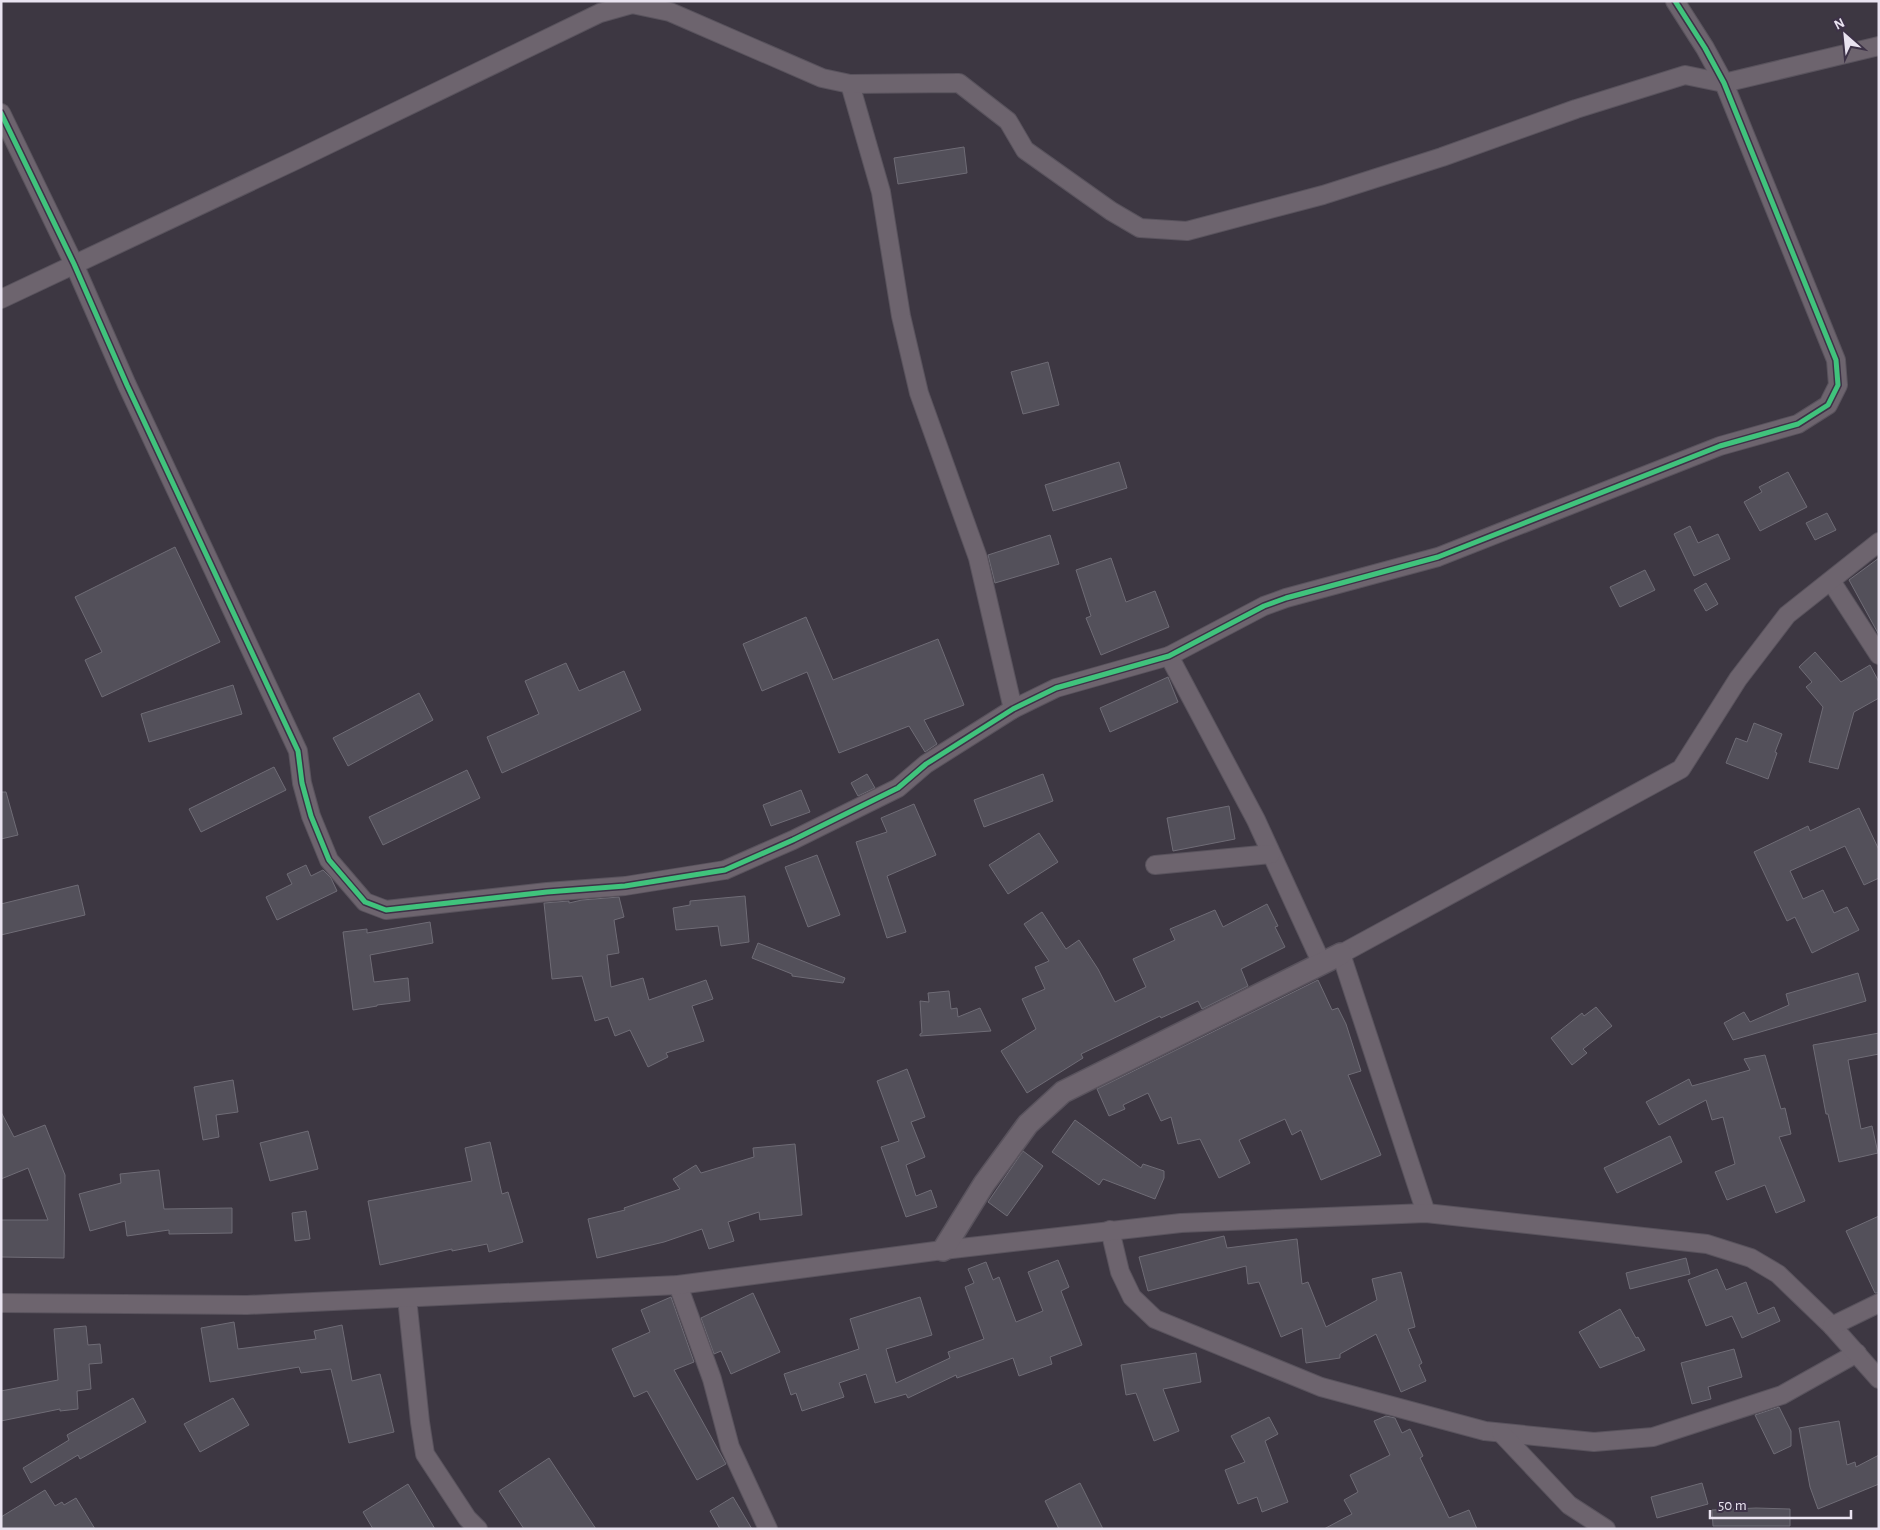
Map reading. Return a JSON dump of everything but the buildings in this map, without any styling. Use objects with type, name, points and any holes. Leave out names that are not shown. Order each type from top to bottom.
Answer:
[{"type":"street","points":[[1,113],[74,264],[131,394],[298,751],[302,783],[311,816],[329,860],[365,902],[386,910],[547,892],[625,886],[725,870],[793,840],[898,788],[926,764],[1012,709],[1056,688],[1169,656],[1264,606],[1286,598],[1438,557],[1720,446],[1798,424],[1828,405],[1838,385],[1836,360],[1724,83],[1705,48],[1675,1]]},
{"type":"street","points":[[1,299],[296,160],[600,13],[632,4],[670,12],[822,78],[850,84],[959,83],[1008,121],[1025,150],[1111,211],[1140,228],[1187,231],[1323,195],[1685,75],[1724,83],[1879,46]]},
{"type":"street","points":[[1685,75],[1705,48]]},
{"type":"street","points":[[850,84],[880,192],[901,316],[919,392],[978,558],[1012,709]]},
{"type":"street","points":[[944,1250],[984,1184],[1028,1124],[1063,1092],[1322,964],[1681,768],[1738,679],[1787,615],[1879,542]]},
{"type":"street","points":[[1830,581],[1879,655]]},
{"type":"street","points":[[1169,656],[1256,820],[1322,964]]},
{"type":"street","points":[[1155,865],[1272,854]]},
{"type":"street","points":[[1341,954],[1426,1213]]},
{"type":"street","points":[[1,1303],[247,1305],[678,1285],[944,1250],[1181,1223],[1426,1213],[1707,1244],[1751,1258],[1778,1274],[1832,1326],[1879,1379]]},
{"type":"street","points":[[1110,1230],[1120,1272],[1132,1297],[1155,1319],[1321,1387],[1485,1431],[1594,1442],[1653,1437],[1782,1395],[1857,1353]]},
{"type":"street","points":[[678,1285],[712,1379],[730,1447],[768,1529]]},
{"type":"street","points":[[407,1298],[425,1454],[467,1518],[478,1529]]},
{"type":"street","points":[[1832,1326],[1879,1303]]},
{"type":"street","points":[[1501,1433],[1569,1505],[1606,1529]]},
{"type":"cycle path","points":[[1,113],[74,264],[127,385],[298,751],[302,783],[311,816],[329,860],[365,902],[386,910],[547,892],[625,886],[725,870],[793,840],[898,788],[926,764],[1013,709],[1056,688],[1169,656],[1264,606],[1286,598],[1438,557],[1720,446],[1798,424],[1828,405],[1838,385],[1836,360],[1724,83],[1705,48],[1675,1]]}]
